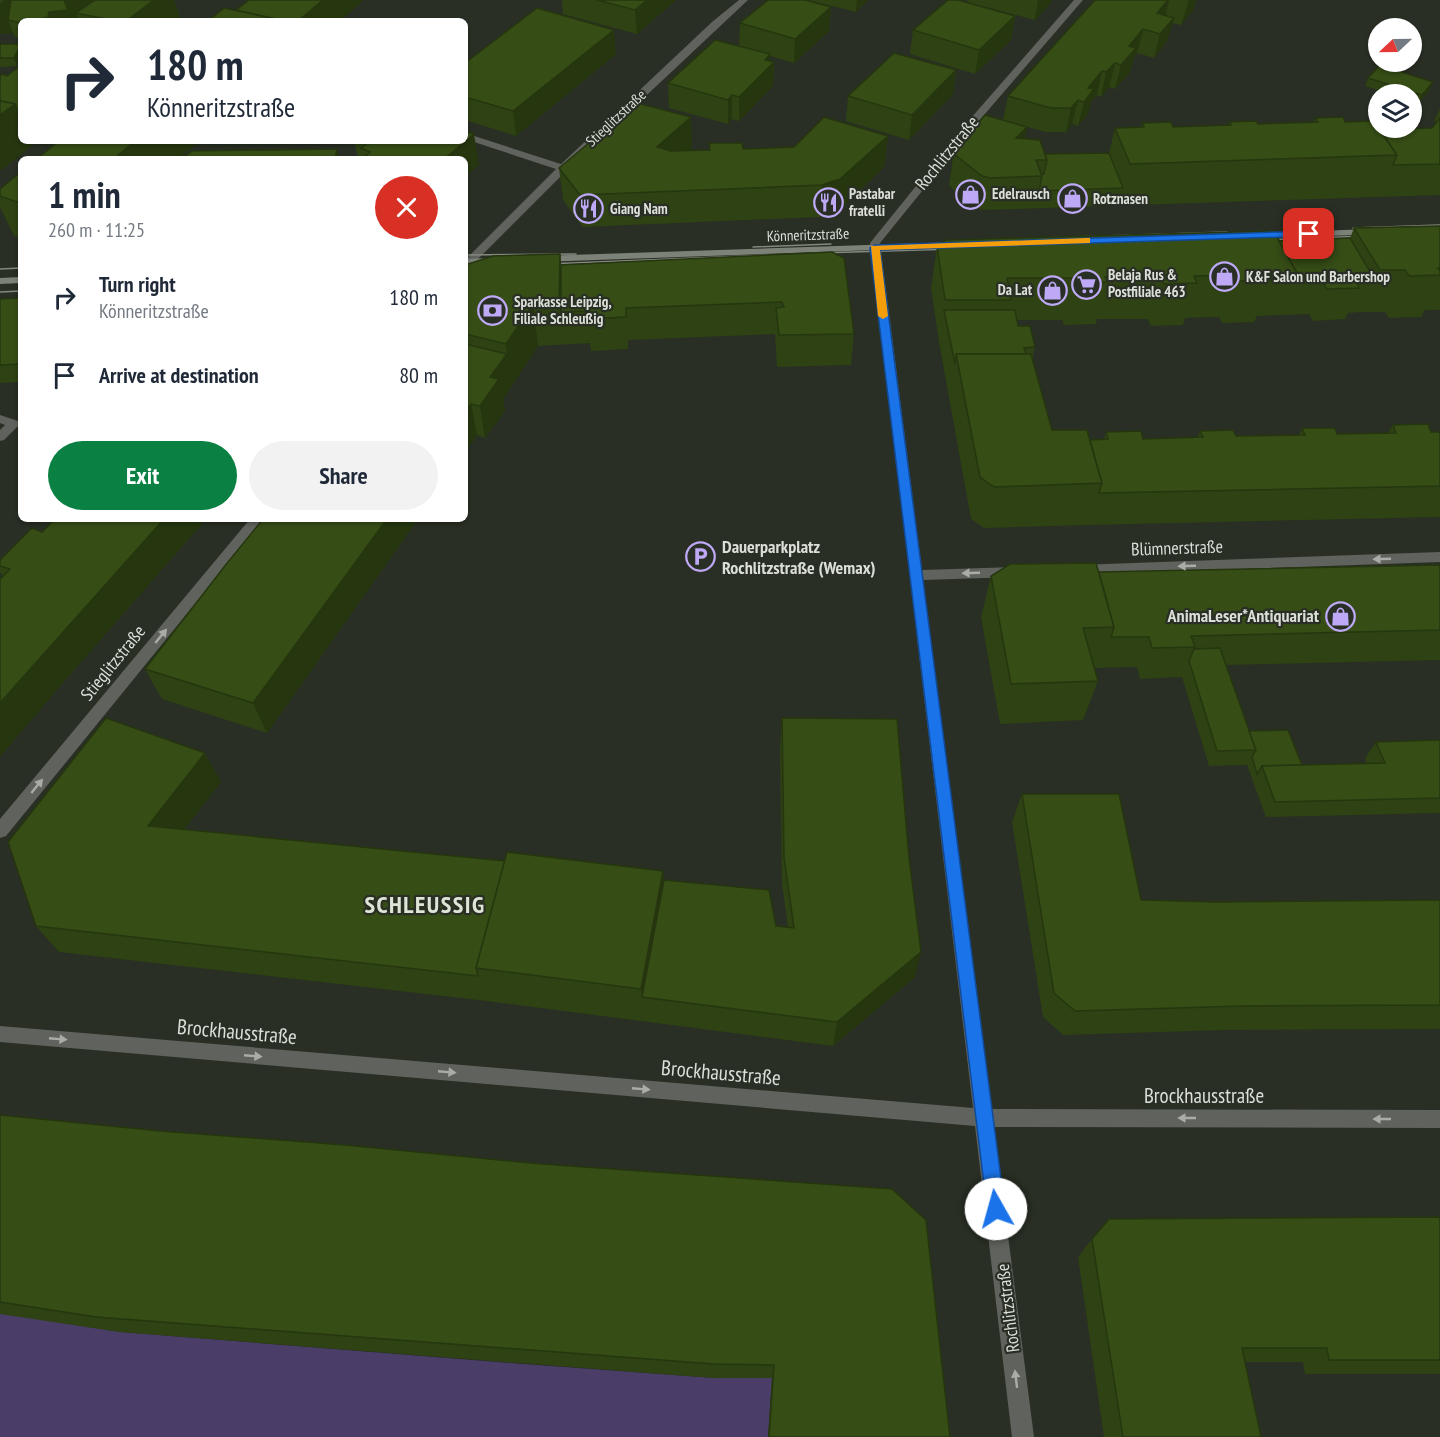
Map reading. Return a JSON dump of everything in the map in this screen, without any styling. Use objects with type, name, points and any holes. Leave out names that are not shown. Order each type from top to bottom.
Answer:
[{"type":"main road","points":[[1246,236],[1383,231]]},
{"type":"main road","name":"Könneritzstraße","points":[[528,260],[968,244]]},
{"type":"main road","points":[[468,263],[504,261]]},
{"type":"main road","points":[[0,281],[18,280]]},
{"type":"street","name":"Stieglitzstraße","points":[[468,261],[715,24],[744,0]]},
{"type":"street","name":"Rochlitzstraße","points":[[1023,1437],[985,1118],[892,395],[875,243],[1021,64],[1078,0]]},
{"type":"street","points":[[468,137],[563,168]]},
{"type":"street","points":[[0,420],[14,424],[0,437]]},
{"type":"street","name":"Stieglitzstraße","points":[[0,831],[255,522]]},
{"type":"street","name":"Blümnerstraße","points":[[1059,570],[1440,557]]},
{"type":"street","points":[[916,575],[1035,571]]},
{"type":"street","name":"Brockhausstraße","points":[[0,1034],[985,1118],[1440,1119]]},
{"type":"shaded area","points":[[0,1313],[120,1332],[714,1378],[772,1378],[768,1437],[0,1437]]},
{"type":"building","points":[[11,0],[64,0],[68,10],[49,12],[48,17],[45,18],[18,18],[18,22],[8,20]]},
{"type":"building","points":[[95,0],[154,0],[130,18],[101,18],[76,13]]},
{"type":"building","points":[[249,0],[323,0],[302,18],[272,18],[236,10]]},
{"type":"building","points":[[597,0],[647,0],[635,10]]},
{"type":"building","points":[[768,0],[805,0],[831,7],[795,39],[740,23]]},
{"type":"building","points":[[948,0],[958,0],[1015,16],[979,50],[913,30]]},
{"type":"building","points":[[1095,0],[1168,0],[1157,13],[1174,18],[1160,34],[1143,29],[1129,46],[1136,48],[1121,65],[1115,63],[1106,72],[1102,71],[1088,88],[1094,89],[1084,102],[1078,100],[1071,108],[1051,108],[1008,96]]},
{"type":"building","points":[[224,8],[271,18],[212,18]]},
{"type":"building","points":[[537,8],[614,30],[513,111],[468,98],[468,61]]},
{"type":"building","points":[[715,40],[770,54],[765,60],[774,62],[739,97],[732,95],[728,100],[668,83]]},
{"type":"building","points":[[0,44],[18,44],[14,58],[0,58]]},
{"type":"building","points":[[894,53],[956,70],[912,115],[848,96]]},
{"type":"building","points":[[18,67],[18,112],[15,104],[0,101],[0,76],[2,74],[7,76]]},
{"type":"building","points":[[1374,72],[1402,72],[1433,82],[1422,95],[1422,84],[1387,84],[1368,78]]},
{"type":"building","points":[[0,101],[15,104],[0,115]]},
{"type":"building","points":[[637,103],[691,117],[657,147],[671,151],[710,150],[709,143],[742,143],[743,149],[794,147],[824,117],[888,136],[840,179],[822,185],[580,195],[559,168]]},
{"type":"building","points":[[985,115],[1027,127],[1016,138],[1040,140],[1047,160],[1036,160],[1042,176],[990,178],[982,176],[954,154],[954,150]]},
{"type":"building","points":[[1343,117],[1345,122],[1368,121],[1368,138],[1386,138],[1397,155],[1130,164],[1115,128],[1144,127],[1142,123],[1171,122],[1173,127],[1231,125],[1229,122],[1256,121],[1258,124],[1318,122],[1315,118]]},
{"type":"building","points":[[1440,118],[1440,164],[1393,165],[1397,155],[1385,138],[1422,138],[1422,128],[1432,128]]},
{"type":"building","points":[[55,144],[131,144],[118,156],[41,156]]},
{"type":"building","points":[[366,144],[462,144],[448,156],[366,156],[370,152],[361,148]]},
{"type":"building","points":[[337,149],[336,156],[186,156],[192,151]]},
{"type":"building","points":[[1109,153],[1123,188],[1039,191],[1041,174],[1044,174],[1047,160],[1045,154]]},
{"type":"building","points":[[18,174],[18,202],[0,196],[0,189]]},
{"type":"building","points":[[1440,226],[1440,268],[1438,268],[1440,275],[1409,276],[1405,270],[1380,270],[1354,228]]},
{"type":"building","points":[[1274,231],[1297,273],[1268,274],[1271,280],[1237,281],[1234,275],[1194,276],[1197,283],[1164,284],[1161,277],[1105,277],[1107,282],[1075,283],[1073,278],[1007,278],[1011,300],[945,300],[937,246],[946,240]]},
{"type":"building","points":[[1350,238],[1375,280],[1356,281],[1359,288],[1327,289],[1322,282],[1293,283],[1297,273],[1279,241]]},
{"type":"building","points":[[832,252],[844,258],[854,334],[779,335],[776,308],[784,307],[782,302],[626,308],[626,317],[588,319],[588,311],[561,312],[561,265]]},
{"type":"building","points":[[560,254],[559,302],[533,304],[506,344],[468,335],[468,264],[493,256]]},
{"type":"building","points":[[18,298],[18,364],[0,365],[0,299]]},
{"type":"building","points":[[944,310],[1015,310],[1018,326],[1030,326],[1035,347],[1024,348],[1026,354],[956,354],[955,364]]},
{"type":"building","points":[[468,345],[507,354],[490,377],[499,379],[480,406],[471,404],[468,408]]},
{"type":"building","points":[[956,354],[1031,354],[1052,430],[1087,430],[1102,483],[994,487],[980,477]]},
{"type":"building","points":[[1428,424],[1431,432],[1440,432],[1440,486],[1099,493],[1102,483],[1090,440],[1108,439],[1106,432],[1141,431],[1143,439],[1203,437],[1200,431],[1233,430],[1236,436],[1305,435],[1302,428],[1335,428],[1337,434],[1396,433],[1393,425]]},
{"type":"building","points":[[52,522],[161,522],[0,703],[0,579],[10,569],[0,566],[0,560],[32,528],[42,532]]},
{"type":"building","points":[[261,522],[385,522],[253,703],[145,669]]},
{"type":"building","points":[[1096,563],[1114,627],[1083,628],[1098,681],[1011,684],[991,576],[1010,564]]},
{"type":"building","points":[[1440,565],[1440,630],[1191,636],[1195,647],[1152,648],[1149,637],[1111,637],[1114,627],[1099,572]]},
{"type":"building","points":[[1220,648],[1256,750],[1217,751],[1189,661],[1194,649]]},
{"type":"building","points":[[106,718],[205,753],[148,826],[505,861],[476,968],[478,976],[36,926],[8,842]]},
{"type":"building","points":[[782,718],[897,719],[909,858],[921,952],[837,1022],[642,997],[664,880],[769,890],[776,926],[794,928],[784,857]]},
{"type":"building","points":[[1288,730],[1302,765],[1262,766],[1257,774],[1252,757],[1256,750],[1249,731]]},
{"type":"building","points":[[1440,740],[1440,798],[1275,802],[1262,766],[1385,763],[1376,742]]},
{"type":"building","points":[[1022,794],[1119,794],[1141,900],[1215,902],[1440,900],[1440,1005],[1243,1006],[1075,1011],[1054,993]]},
{"type":"building","points":[[507,852],[663,871],[641,989],[476,968]]},
{"type":"building","points":[[0,1115],[542,1164],[892,1189],[926,1220],[950,1437],[769,1437],[774,1365],[714,1364],[96,1317],[0,1302]]},
{"type":"building","points":[[1440,1217],[1440,1360],[1329,1360],[1327,1348],[1242,1348],[1261,1437],[1123,1437],[1092,1239],[1109,1219]]},
{"type":"tram line","points":[[1353,228],[1440,225]]},
{"type":"tram line","points":[[1008,239],[1227,232]]},
{"type":"tram line","points":[[1262,240],[1367,236]]},
{"type":"tram line","points":[[753,247],[831,244]]},
{"type":"tram line","points":[[819,253],[954,249]]},
{"type":"tram line","points":[[468,255],[576,254]]},
{"type":"tram line","points":[[546,264],[768,255]]},
{"type":"tram line","points":[[0,269],[18,268]]},
{"type":"tram line","points":[[0,292],[18,291]]},
{"type":"slow traffic","points":[[883,316],[875,248],[1087,241]]},
{"type":"place","name":"Edelrausch","points":[[971,194]]},
{"type":"place","name":"Rotznasen","points":[[1072,199]]},
{"type":"place","name":"Pastabar fratelli","points":[[828,203]]},
{"type":"place","name":"Giang Nam","points":[[589,209]]},
{"type":"place","name":"K&F Salon und Barbershop","points":[[1225,277]]},
{"type":"place","name":"Belaja Rus & Postfiliale 463","points":[[1087,284]]},
{"type":"place","name":"Da Lat","points":[[1053,290]]},
{"type":"place","name":"Sparkasse Leipzig, Filiale Schleußig","points":[[493,311]]},
{"type":"place","name":"Dauerparkplatz Rochlitzstraße (Wemax)","points":[[701,557]]},
{"type":"place","name":"AnimaLeser*Antiquariat","points":[[1340,616]]},
{"type":"district","name":"SCHLEUSSIG","points":[[425,905]]},
{"type":"route","points":[[996,1209],[875,248],[1309,234]]}]
